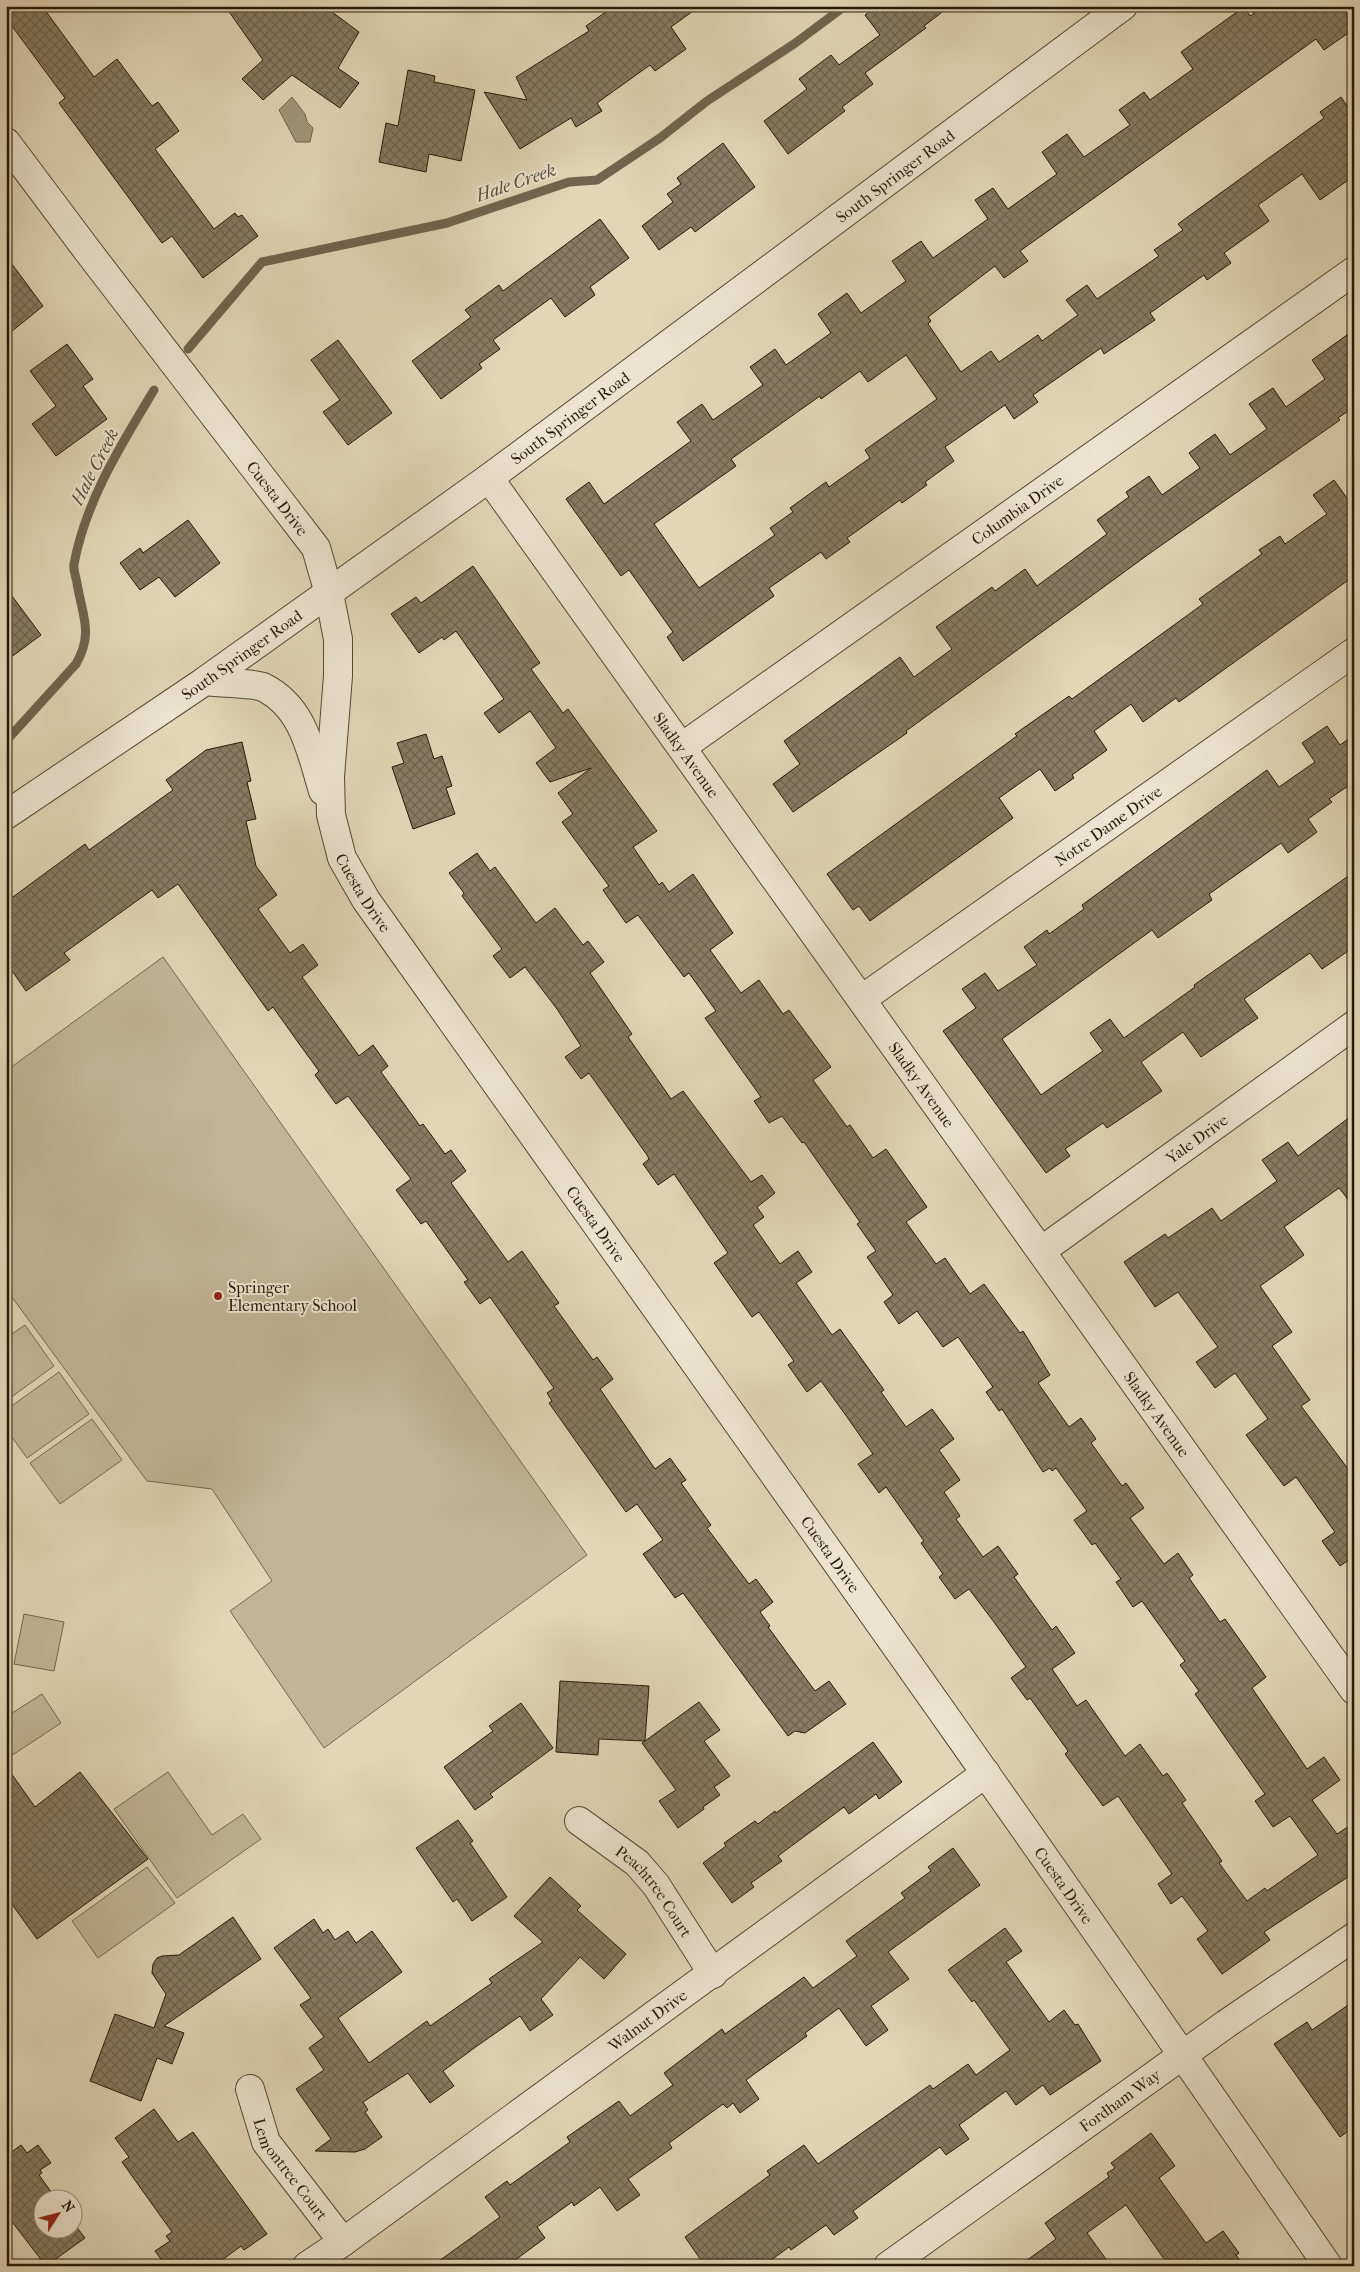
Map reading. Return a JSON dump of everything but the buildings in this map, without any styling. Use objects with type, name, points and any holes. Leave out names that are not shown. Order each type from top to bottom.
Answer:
[{"type":"street","name":"South Springer Road","points":[[10,805],[205,681],[329,593],[489,478],[1124,6]]},
{"type":"street","name":"Cuesta Drive","points":[[6,142],[316,548],[329,593],[338,639],[338,676],[330,776],[331,816],[342,858],[366,900],[986,1773],[1184,2055],[1328,2266]]},
{"type":"street","name":"Columbia Drive","points":[[682,747],[1354,271]]},
{"type":"street","name":"Sladky Avenue","points":[[489,478],[1354,1690]]},
{"type":"street","name":"Notre Dame Drive","points":[[862,999],[1354,652]]},
{"type":"street","points":[[205,681],[262,687],[290,708],[304,727],[331,816]]},
{"type":"street","name":"Yale Drive","points":[[1041,1250],[1354,1025]]},
{"type":"street","name":"Walnut Drive","points":[[307,2266],[343,2242],[713,1974],[986,1773]]},
{"type":"street","name":"Peachtree Court","points":[[579,1821],[637,1863],[656,1885],[713,1974]]},
{"type":"street","name":"Fordham Way","points":[[888,2266],[1184,2055],[1354,1938]]},
{"type":"street","name":"Lemontree Court","points":[[250,2089],[266,2142],[343,2242]]},
{"type":"shaded area","points":[[292,97],[305,114],[307,122],[313,128],[310,142],[296,142],[279,110]]},
{"type":"shaded area","points":[[163,957],[587,1555],[324,1748],[230,1611],[272,1581],[212,1489],[147,1481],[6,1289],[6,1071]]},
{"type":"shaded area","points":[[25,1325],[54,1366],[6,1401],[6,1338]]},
{"type":"shaded area","points":[[59,1372],[89,1414],[27,1458],[6,1429],[6,1410]]},
{"type":"shaded area","points":[[92,1419],[122,1460],[60,1504],[30,1463]]},
{"type":"shaded area","points":[[24,1614],[64,1622],[54,1671],[14,1664]]},
{"type":"shaded area","points":[[42,1694],[61,1723],[8,1758],[6,1717]]},
{"type":"shaded area","points":[[168,1772],[212,1835],[243,1814],[261,1839],[177,1898],[114,1809]]},
{"type":"shaded area","points":[[147,1867],[175,1903],[98,1958],[72,1921]]},
{"type":"waterway","name":"Hale Creek","points":[[188,349],[262,262],[447,223],[569,182],[597,180],[660,138],[707,101],[794,44],[845,6]]},
{"type":"waterway","name":"Hale Creek","points":[[6,741],[76,664],[81,653],[86,633],[74,571],[80,540],[96,495],[106,474],[154,390]]},
{"type":"place","name":"Springer Elementary School","points":[[218,1296]]}]
